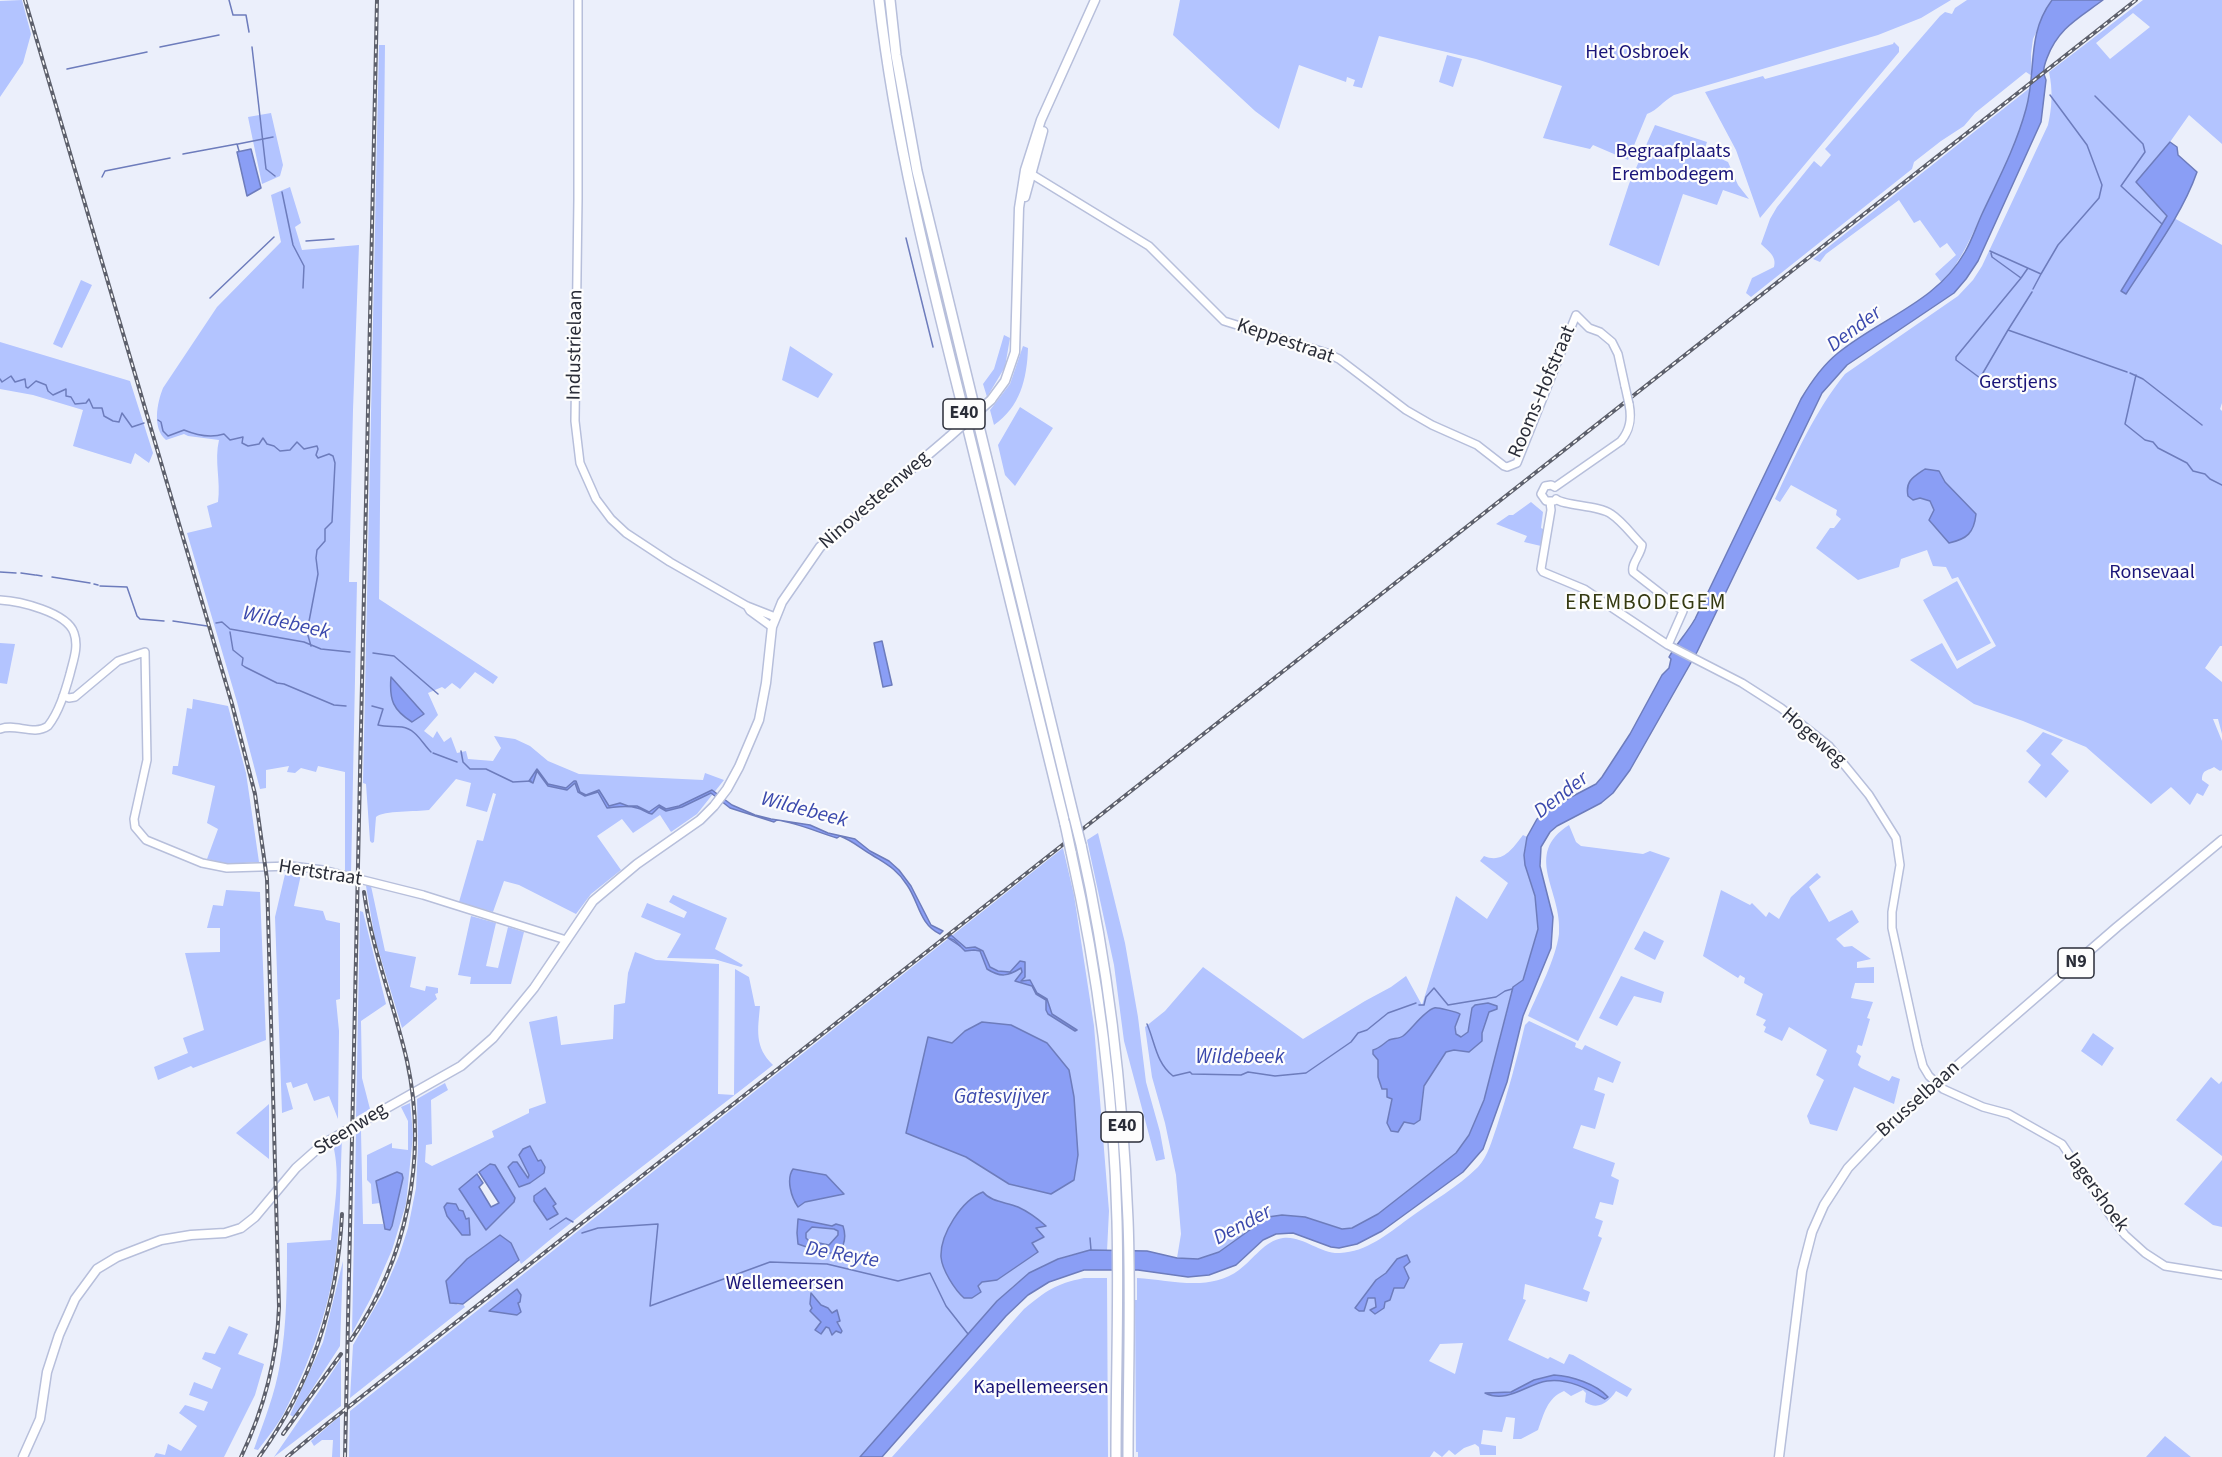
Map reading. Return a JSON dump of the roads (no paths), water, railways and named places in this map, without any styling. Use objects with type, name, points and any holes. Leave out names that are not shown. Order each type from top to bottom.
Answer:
[{"type":"highway","name":"E40","points":[[879,0],[886,57],[906,169],[1082,898],[1103,1035],[1112,1135],[1117,1222],[1116,1457]]},
{"type":"highway","name":"E40","points":[[890,0],[896,56],[917,171],[1092,895],[1119,1076],[1128,1222],[1128,1457]]},
{"type":"main road","name":"Ninovesteenweg","points":[[722,798],[745,756],[759,720],[775,616],[820,546],[991,400],[1005,381],[1015,352],[1019,202],[1041,120],[1095,0]]},
{"type":"main road","name":"Steenweg","points":[[23,1457],[38,1425],[47,1372],[59,1335],[72,1305],[97,1269],[117,1257],[155,1242],[175,1237],[229,1232],[247,1225],[296,1168],[323,1144],[341,1132],[441,1079],[477,1053],[493,1038],[534,988],[586,908],[598,895],[645,858],[700,820],[722,798]]},
{"type":"main road","name":"Brusselbaan","points":[[1779,1457],[1802,1270],[1816,1222],[1832,1191],[1853,1163],[1888,1126],[2117,927],[2222,840]]},
{"type":"street","name":"Industrielaan","points":[[578,0],[575,421],[580,463],[596,499],[620,528],[662,557],[747,606],[775,616]]},
{"type":"street","name":"Keppestraat","points":[[1027,176],[1044,182],[1149,246],[1224,321],[1327,353],[1339,359],[1406,410],[1477,445],[1507,467]]},
{"type":"street","name":"Rooms-Hofstraat","points":[[1507,467],[1517,463],[1576,315],[1588,328]]},
{"type":"street","points":[[1556,488],[1621,441],[1630,426],[1631,417],[1615,346],[1600,332],[1588,328],[1579,327],[1569,332]]},
{"type":"street","points":[[1556,488],[1548,485],[1542,491],[1544,500],[1574,503],[1610,513],[1642,545],[1632,567],[1633,572],[1683,611],[1670,646]]},
{"type":"street","points":[[1553,500],[1558,493],[1556,488]]},
{"type":"street","name":"Hogeweg","points":[[1553,500],[1542,572],[1584,589],[1670,646],[1742,683],[1781,708],[1829,746],[1869,795],[1892,828],[1905,855],[1900,861],[1892,912],[1892,928],[1923,1066],[1936,1083]]},
{"type":"street","points":[[0,600],[24,603],[66,623],[74,632],[75,654],[63,696],[50,724],[45,729],[39,730],[0,729]]},
{"type":"street","name":"Industrielaan","points":[[747,606],[750,611],[772,627]]},
{"type":"street","name":"Hertstraat","points":[[63,696],[75,697],[118,661],[145,652],[147,760],[134,819],[140,836],[146,840],[195,861],[227,868],[291,866],[323,870],[423,895],[566,940]]},
{"type":"street","name":"Jagershoek","points":[[1936,1083],[1943,1089],[1983,1107],[2014,1117],[2061,1144],[2125,1235],[2145,1253],[2165,1266],[2222,1275]]},
{"type":"water","points":[[2052,0],[2103,0],[2070,24],[2052,48],[2044,69],[2046,80],[2041,122],[1978,261],[1954,293],[1847,365],[1822,393],[1697,652],[1630,770],[1613,793],[1601,803],[1557,826],[1550,832],[1541,847],[1540,866],[1553,917],[1551,948],[1523,1016],[1507,1082],[1483,1149],[1463,1172],[1382,1231],[1357,1244],[1339,1248],[1293,1233],[1276,1234],[1263,1240],[1236,1265],[1209,1275],[1188,1277],[1138,1270],[1084,1270],[1049,1282],[1028,1295],[1006,1316],[882,1457],[860,1457],[997,1301],[1029,1273],[1058,1259],[1090,1250],[1147,1251],[1177,1258],[1198,1259],[1219,1252],[1268,1217],[1282,1215],[1305,1217],[1342,1229],[1352,1228],[1378,1214],[1456,1153],[1469,1135],[1484,1100],[1513,987],[1523,980],[1538,929],[1535,896],[1525,865],[1527,837],[1537,819],[1554,806],[1596,784],[1630,734],[1662,675],[1669,668],[1671,659],[1669,657],[1695,619],[1809,386],[1833,358],[1855,341],[1924,297],[1953,269],[1965,252],[2022,123],[2029,95],[2035,40],[2044,13]]},
{"type":"water","points":[[2170,142],[2177,147],[2178,155],[2197,172],[2175,219],[2126,294],[2121,291],[2167,216],[2136,182]]},
{"type":"water","points":[[251,149],[261,188],[247,196],[237,152]]},
{"type":"water","points":[[1925,469],[1939,471],[1945,482],[1976,514],[1973,526],[1965,537],[1949,543],[1929,520],[1934,510],[1930,501],[1920,498],[1913,500],[1908,496],[1909,483]]},
{"type":"water","points":[[882,641],[892,685],[883,687],[874,643]]},
{"type":"water","points":[[391,677],[424,714],[412,722],[396,709],[391,692]]},
{"type":"water","points":[[537,769],[548,784],[566,788],[576,781],[580,792],[586,795],[599,790],[609,806],[620,803],[637,806],[649,812],[659,805],[666,809],[679,806],[712,790],[732,805],[755,815],[780,820],[774,822],[730,808],[711,793],[682,807],[666,811],[659,807],[652,814],[630,807],[607,808],[598,792],[585,796],[578,792],[575,783],[567,790],[548,786],[537,771],[533,783],[529,781]]},
{"type":"water","points":[[786,821],[810,825],[828,833],[855,839],[870,851],[889,861],[911,886],[931,925],[943,931],[940,934],[933,930],[923,919],[911,892],[895,871],[853,842],[840,836],[837,838]]},
{"type":"water","points":[[951,935],[966,948],[975,947],[983,951],[990,967],[998,971],[1010,972],[1020,961],[1025,962],[1025,977],[1021,981],[1030,980],[1037,993],[1047,999],[1052,1014],[1077,1030],[1075,1031],[1048,1014],[1046,1000],[1036,994],[1032,986],[1015,981],[1022,972],[1021,968],[1004,975],[996,974],[987,969],[980,951],[965,951],[954,940],[948,938]]},
{"type":"water","points":[[1488,1003],[1497,1006],[1497,1009],[1489,1012],[1482,1033],[1482,1041],[1469,1052],[1454,1050],[1446,1052],[1424,1086],[1420,1120],[1414,1124],[1404,1122],[1398,1132],[1391,1131],[1387,1123],[1392,1099],[1387,1097],[1387,1089],[1382,1089],[1378,1077],[1378,1060],[1373,1050],[1389,1040],[1403,1036],[1434,1008],[1460,1014],[1455,1027],[1456,1034],[1461,1037],[1468,1032],[1472,1008],[1475,1005]]},
{"type":"water","name":"Gatesvijver","points":[[982,1022],[1011,1025],[1047,1043],[1069,1070],[1074,1097],[1078,1155],[1074,1180],[1051,1194],[1009,1184],[966,1157],[906,1133],[928,1037],[952,1043],[965,1031]]},
{"type":"water","points":[[530,1146],[538,1161],[541,1160],[545,1167],[544,1173],[530,1183],[519,1187],[508,1167],[513,1162],[517,1162],[528,1178],[529,1175],[519,1155],[523,1149]]},
{"type":"water","points":[[490,1164],[495,1165],[515,1198],[514,1202],[486,1230],[459,1189],[477,1174],[483,1183],[479,1187],[491,1207],[499,1203],[479,1172]]},
{"type":"water","points":[[793,1169],[826,1175],[844,1194],[805,1202],[798,1207],[790,1188]]},
{"type":"water","points":[[397,1172],[402,1174],[403,1178],[390,1230],[385,1229],[376,1181]]},
{"type":"water","points":[[545,1188],[556,1204],[553,1206],[558,1214],[547,1220],[534,1201],[534,1196]]},
{"type":"water","points":[[983,1192],[994,1200],[1022,1209],[1046,1226],[1036,1228],[1044,1237],[1032,1243],[1038,1252],[997,1280],[982,1282],[978,1286],[981,1292],[972,1298],[964,1298],[946,1274],[941,1257],[942,1248],[948,1228],[960,1210],[967,1202]]},
{"type":"water","points":[[447,1203],[456,1204],[459,1210],[463,1211],[466,1219],[469,1218],[470,1235],[462,1235],[447,1216],[444,1207]]},
{"type":"water","points":[[798,1219],[832,1226],[836,1224],[843,1226],[845,1240],[838,1253],[824,1253],[798,1244]],"holes":[[[812,1227],[838,1231],[838,1235],[829,1245],[809,1241],[806,1238],[806,1233]]]},
{"type":"water","points":[[500,1235],[511,1243],[519,1260],[463,1304],[450,1303],[446,1281],[467,1259]]},
{"type":"water","points":[[1407,1255],[1410,1262],[1404,1267],[1409,1278],[1404,1288],[1394,1288],[1390,1300],[1385,1302],[1384,1308],[1375,1314],[1370,1310],[1376,1307],[1375,1298],[1368,1298],[1364,1311],[1355,1308],[1376,1280],[1386,1273],[1397,1259]]},
{"type":"water","points":[[517,1289],[521,1295],[518,1303],[521,1312],[517,1315],[489,1311]]},
{"type":"water","points":[[811,1293],[832,1313],[837,1310],[840,1321],[837,1322],[841,1333],[836,1331],[832,1335],[826,1327],[821,1334],[815,1330],[821,1322],[810,1311],[812,1308]]},
{"type":"water","points":[[1554,1375],[1583,1381],[1608,1397],[1605,1399],[1578,1385],[1563,1381],[1539,1383],[1509,1395],[1493,1396],[1485,1393],[1511,1392],[1534,1380]]},
{"type":"waterway","points":[[229,0],[233,15],[246,15],[249,32]]},
{"type":"waterway","points":[[160,47],[219,35]]},
{"type":"waterway","points":[[252,47],[266,169],[275,176]]},
{"type":"waterway","points":[[67,69],[147,52]]},
{"type":"waterway","points":[[2041,274],[2058,245],[2099,198],[2102,185],[2087,145],[2050,95]]},
{"type":"waterway","points":[[2095,96],[2143,144],[2145,152],[2121,186],[2162,224]]},
{"type":"waterway","points":[[238,144],[273,137]]},
{"type":"waterway","points":[[183,154],[237,144],[239,151]]},
{"type":"waterway","points":[[102,177],[105,171],[170,158]]},
{"type":"waterway","points":[[282,192],[293,245],[304,266],[303,288]]},
{"type":"waterway","points":[[210,298],[274,237]]},
{"type":"waterway","points":[[906,238],[933,347]]},
{"type":"waterway","points":[[306,241],[334,239]]},
{"type":"waterway","points":[[1990,251],[2041,274],[2033,289]]},
{"type":"waterway","points":[[1991,253],[1992,257],[2021,278],[2028,268]]},
{"type":"waterway","points":[[2008,330],[1980,378],[1956,360],[1956,357],[2021,278]]},
{"type":"waterway","points":[[2032,292],[2008,330],[2127,372]]},
{"type":"waterway","points":[[2130,373],[2143,379],[2202,425]]},
{"type":"waterway","points":[[2136,375],[2125,424],[2145,440],[2153,442],[2158,448],[2187,463],[2193,471],[2205,474],[2222,485]]},
{"type":"waterway","points":[[0,379],[2,382],[11,376],[15,382],[25,379],[28,388],[36,381],[46,385],[48,391],[53,395],[66,389],[66,396],[71,397],[75,404],[86,403],[89,399],[93,408],[102,408],[104,416],[113,421],[119,422],[122,413],[132,427],[144,423]]},
{"type":"waterway","points":[[158,420],[168,436],[184,430],[204,435],[224,434],[230,440],[243,437],[242,443],[248,446],[259,444],[263,438],[267,444],[280,451],[290,450],[297,442],[304,449],[317,446],[318,458],[329,454],[333,456],[335,463],[332,522],[325,529],[325,541],[317,550],[318,574],[307,632],[311,646]]},
{"type":"waterway","name":"Wildebeek","points":[[0,572],[16,573]]},
{"type":"waterway","name":"Wildebeek","points":[[21,573],[35,575]]},
{"type":"waterway","name":"Wildebeek","points":[[36,575],[42,576]]},
{"type":"waterway","name":"Wildebeek","points":[[52,577],[90,583]]},
{"type":"waterway","name":"Wildebeek","points":[[94,584],[98,585]]},
{"type":"waterway","name":"Wildebeek","points":[[100,586],[127,587],[140,619],[164,621]]},
{"type":"waterway","name":"Wildebeek","points":[[173,621],[207,626]]},
{"type":"waterway","name":"Wildebeek","points":[[216,623],[222,622],[230,629],[304,642],[321,649],[350,652]]},
{"type":"waterway","points":[[230,632],[233,650],[243,658],[242,665],[245,667],[277,683],[334,705],[346,706]]},
{"type":"waterway","name":"Wildebeek","points":[[373,653],[394,656],[438,694]]},
{"type":"waterway","points":[[372,706],[383,709],[378,725],[407,728],[415,733],[431,752]]},
{"type":"waterway","name":"Wildebeek","points":[[461,751],[463,762],[470,769],[486,769],[513,782],[531,781]]},
{"type":"waterway","points":[[433,753],[457,762]]},
{"type":"waterway","name":"Wildebeek","points":[[948,938],[960,946]]},
{"type":"waterway","name":"Wildebeek","points":[[1419,1005],[1424,1005],[1426,997],[1434,988],[1448,1005],[1496,997],[1512,989]]},
{"type":"waterway","name":"Wildebeek","points":[[1147,1024],[1159,1059],[1173,1076],[1190,1072],[1192,1074],[1241,1075],[1248,1072],[1275,1076],[1306,1073],[1388,1013],[1416,1003]]},
{"type":"waterway","name":"De Reyte","points":[[550,1229],[566,1218],[573,1222]]},
{"type":"waterway","name":"De Reyte","points":[[582,1233],[598,1228],[658,1224],[650,1306],[770,1262],[827,1264],[898,1281],[930,1273],[946,1306],[968,1334]]},
{"type":"waterway","points":[[1090,1238],[1091,1250]]},
{"type":"railway","points":[[25,0],[232,704],[255,794],[267,879],[279,1307],[268,1384],[241,1457]]},
{"type":"railway","points":[[345,1457],[377,0]]},
{"type":"railway","points":[[287,1457],[2136,0]]},
{"type":"railway","points":[[351,1340],[370,1309],[399,1242],[408,1206],[415,1134],[413,1097],[407,1061],[372,935],[364,892]]},
{"type":"railway","points":[[259,1457],[293,1401],[318,1342],[335,1279],[342,1214]]},
{"type":"railway","points":[[283,1434],[341,1354]]},
{"type":"district","name":"EREMBODEGEM","points":[[1646,604]]},
{"type":"park label","name":"Het Osbroek","points":[[1637,54]]},
{"type":"park label","name":"Begraafplaats Erembodegem","points":[[1673,164]]},
{"type":"park label","name":"Gerstjens","points":[[2018,384]]},
{"type":"park label","name":"Ronsevaal","points":[[2152,574]]},
{"type":"park label","name":"Wellemeersen","points":[[785,1285]]},
{"type":"park label","name":"Kapellemeersen","points":[[1041,1389]]},
{"type":"water label","name":"Dender","points":[[1855,330]]},
{"type":"water label","name":"Dender","points":[[1562,796]]},
{"type":"water label","name":"Dender","points":[[1243,1226]]}]
